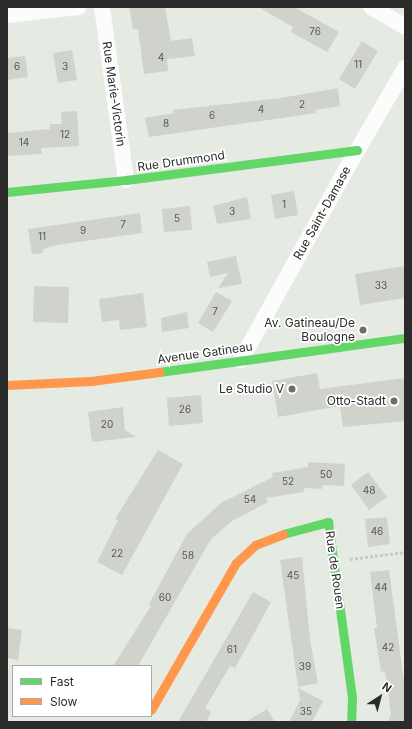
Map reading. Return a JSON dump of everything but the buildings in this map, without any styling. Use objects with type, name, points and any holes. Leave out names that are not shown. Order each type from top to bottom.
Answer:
[{"type":"street","points":[[7,15],[79,7]]},
{"type":"street","name":"Rue Marie-Victorin","points":[[102,7],[126,180]]},
{"type":"street","points":[[371,7],[405,27]]},
{"type":"street","name":"Rue Saint-Damase","points":[[241,360],[357,150],[405,68]]},
{"type":"street","name":"Rue Drummond","points":[[7,192],[126,180],[357,150]]},
{"type":"street","name":"Avenue Gatineau","points":[[7,385],[90,381],[405,338]]},
{"type":"street","name":"Rue de Rouen","points":[[152,708],[236,563],[255,545],[267,539],[328,522],[352,697],[350,722]]},
{"type":"path","points":[[334,561],[405,552]]},
{"type":"traffic: fast","points":[[7,192],[126,180],[357,150]]},
{"type":"traffic: fast","points":[[159,372],[405,338]]},
{"type":"traffic: fast","points":[[283,534],[328,522],[352,697],[351,722]]},
{"type":"traffic: slow","points":[[7,385],[91,381],[159,372]]},
{"type":"traffic: slow","points":[[152,708],[236,563],[255,545],[283,534]]},
{"type":"place","name":"Av. Gatineau/De Boulogne","points":[[363,330]]},
{"type":"place","name":"Le Studio V","points":[[292,389]]},
{"type":"place","name":"Otto-Stadt","points":[[394,401]]}]
